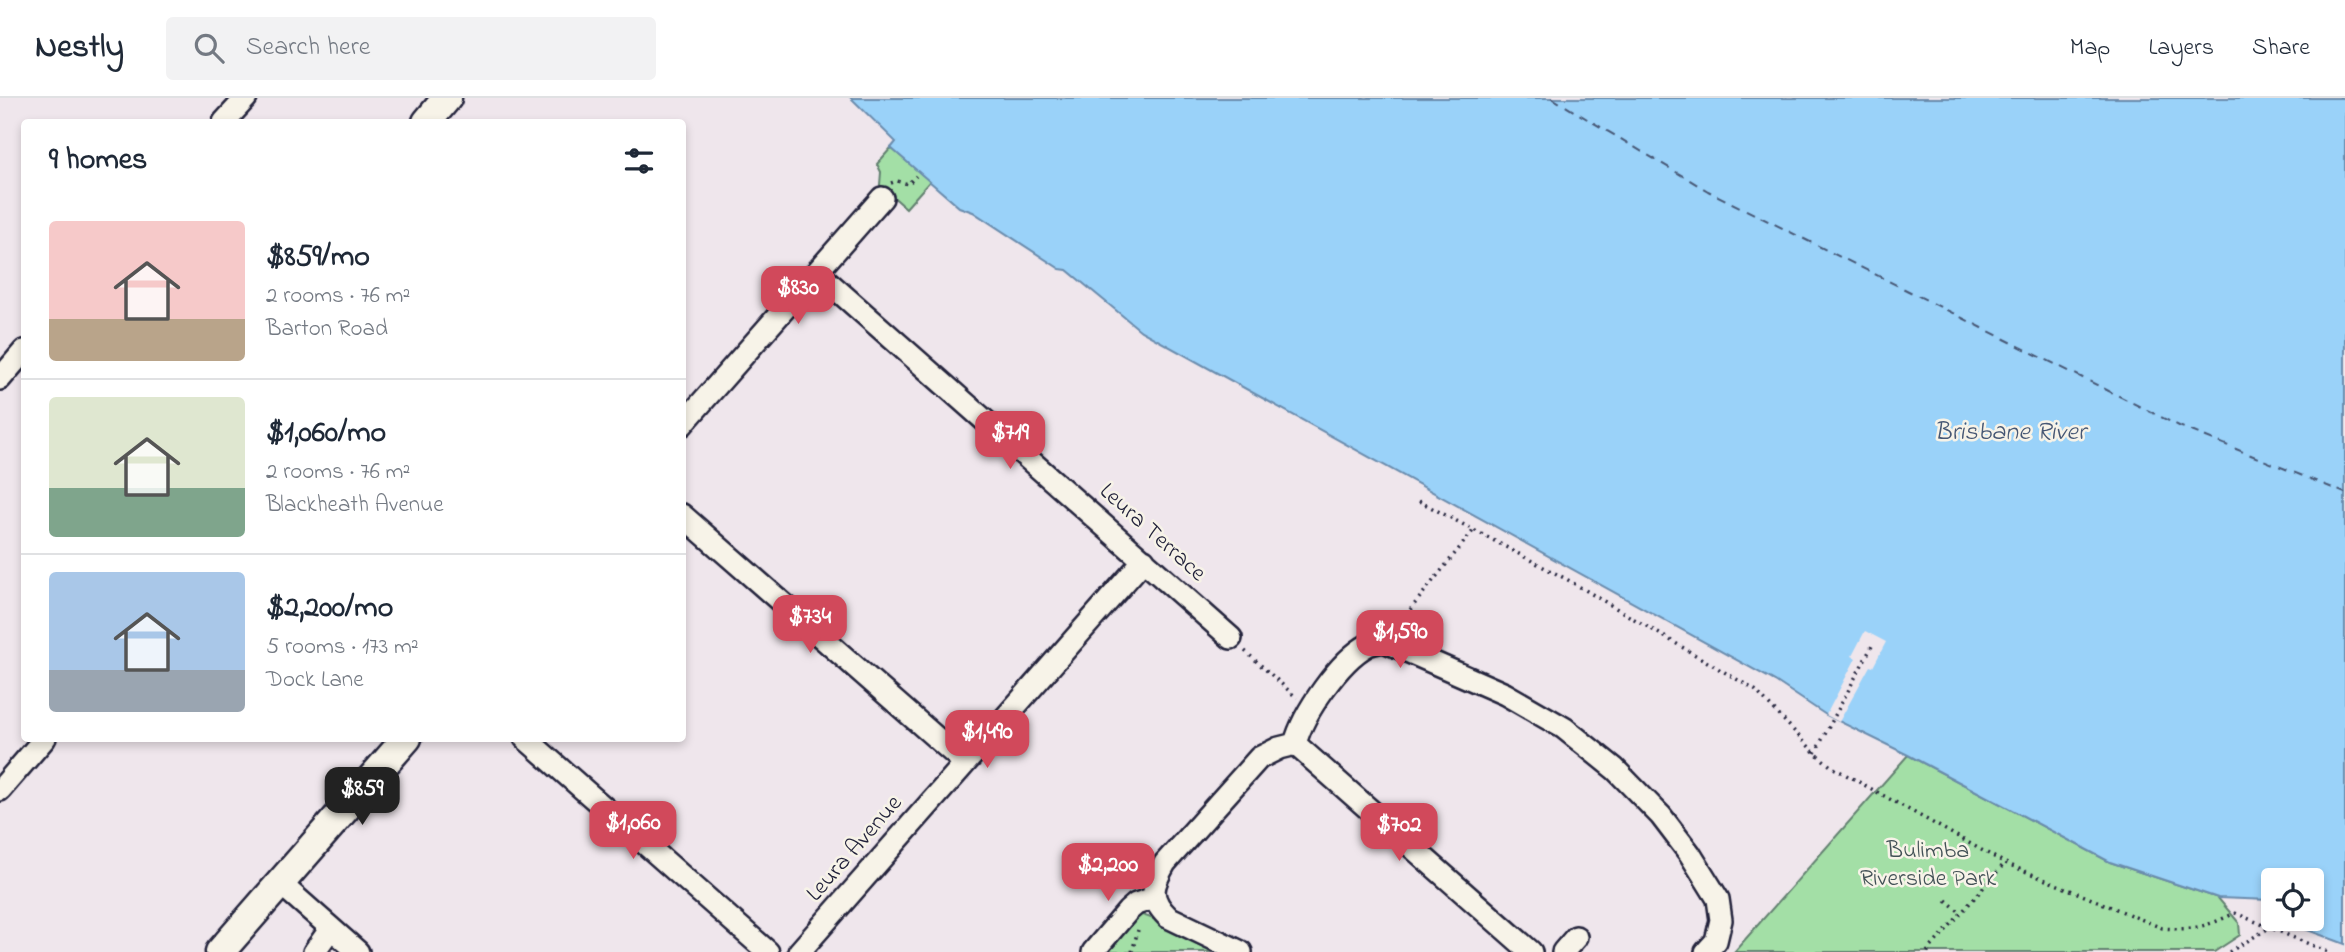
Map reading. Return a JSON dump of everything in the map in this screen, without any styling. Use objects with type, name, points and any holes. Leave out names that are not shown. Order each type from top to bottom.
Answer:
[{"type":"street","points":[[227,119],[246,98]]},
{"type":"street","points":[[430,119],[447,98]]},
{"type":"street","points":[[686,420],[882,198]]},
{"type":"street","name":"Leura Terrace","points":[[818,272],[1231,638]]},
{"type":"street","points":[[0,379],[21,354]]},
{"type":"street","points":[[686,519],[965,763]]},
{"type":"street","name":"Leura Avenue","points":[[799,952],[1144,560]]},
{"type":"street","points":[[1296,744],[1300,727],[1309,709],[1351,658],[1369,645],[1384,641],[1505,694],[1564,728],[1615,769],[1661,816],[1690,854],[1718,899],[1721,920],[1716,941],[1706,952]]},
{"type":"street","points":[[0,790],[42,742]]},
{"type":"street","points":[[220,952],[404,742]]},
{"type":"street","points":[[530,742],[768,952]]},
{"type":"street","points":[[1241,952],[1168,917],[1154,898],[1154,882],[1165,863],[1258,758],[1279,748],[1296,744]]},
{"type":"street","points":[[1296,744],[1531,952]]},
{"type":"street","points":[[281,884],[358,952]]},
{"type":"street","points":[[1093,952],[1136,904],[1154,898]]},
{"type":"street","points":[[314,952],[331,928]]},
{"type":"path","points":[[902,183],[911,183],[916,176]]},
{"type":"path","points":[[1419,501],[1567,580],[1755,690],[1815,754],[1832,766],[2005,863],[2162,928],[2185,930],[2207,926],[2235,914],[2261,925]]},
{"type":"path","points":[[1384,641],[1473,531]]},
{"type":"path","points":[[1231,638],[1309,709]]},
{"type":"path","points":[[1815,754],[1871,646]]},
{"type":"path","points":[[1927,952],[2005,863]]},
{"type":"path","points":[[1946,900],[1961,913]]},
{"type":"path","points":[[2229,952],[2264,931]]},
{"type":"path","points":[[2276,931],[2328,952]]},
{"type":"green space","points":[[891,148],[930,181],[906,208],[880,185],[881,172],[877,164]]},
{"type":"green space","name":"Bulimba Riverside Park","points":[[1908,755],[2110,862],[2218,898],[2239,923],[2240,935],[2214,952],[1734,952]]},
{"type":"green space","points":[[1134,913],[1165,924],[1218,952],[1100,952]]},
{"type":"water","name":"Brisbane River","points":[[851,98],[2345,98],[2345,944],[2310,931],[2324,931],[2324,868],[2261,868],[2261,900],[2218,898],[2110,862],[1908,755],[1826,715],[1775,681],[1141,331],[1067,270],[1060,269],[973,212],[959,207],[891,148],[896,142]]},
{"type":"pier","points":[[1865,631],[1886,642],[1839,722],[1826,715],[1856,658],[1852,656]]},
{"type":"ferry route","points":[[1552,98],[1708,191],[2179,426],[2345,493]]}]
